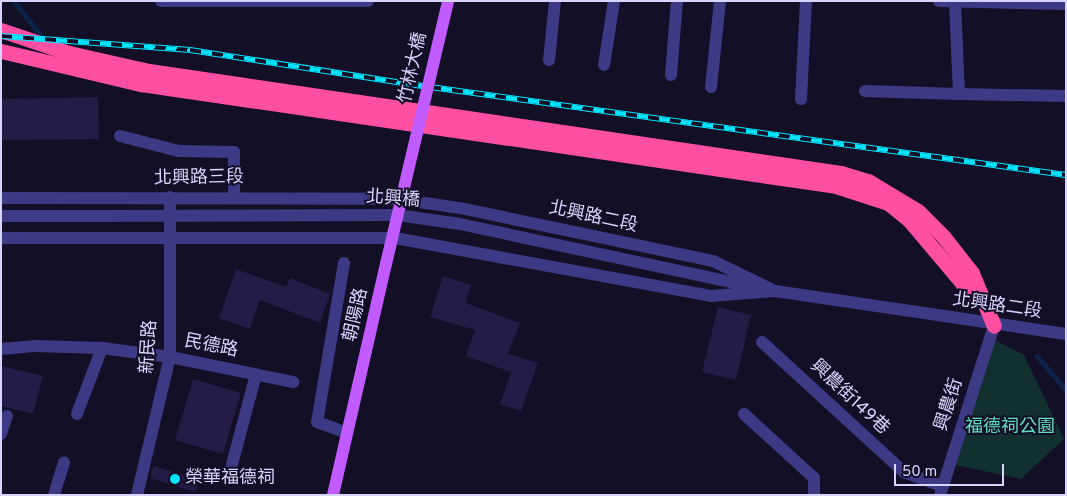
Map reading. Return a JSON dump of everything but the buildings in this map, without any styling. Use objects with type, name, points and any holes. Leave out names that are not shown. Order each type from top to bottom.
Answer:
[{"type":"highway","points":[[1,30],[69,52],[149,70],[470,127]]},
{"type":"highway","points":[[1,50],[141,84],[841,173],[868,181],[918,211],[943,236],[972,273],[994,326]]},
{"type":"main road","name":"竹林大橋","points":[[415,143],[448,1]]},
{"type":"main road","name":"朝陽路","points":[[333,495],[415,143]]},
{"type":"street","points":[[160,1],[368,1]]},
{"type":"street","points":[[549,60],[555,1]]},
{"type":"street","points":[[604,65],[614,1]]},
{"type":"street","points":[[670,75],[677,1]]},
{"type":"street","points":[[711,87],[720,1]]},
{"type":"street","points":[[801,99],[806,1]]},
{"type":"street","points":[[938,1],[1066,4]]},
{"type":"street","points":[[955,2],[959,94]]},
{"type":"street","points":[[865,91],[1066,96]]},
{"type":"street","points":[[120,136],[179,151],[234,152],[234,196]]},
{"type":"street","name":"北興路三段","points":[[1,198],[234,196],[398,199]]},
{"type":"street","name":"新民路","points":[[137,495],[170,356],[170,197]]},
{"type":"street","name":"北興路二段","points":[[398,199],[460,208],[713,261],[775,291]]},
{"type":"street","name":"北興橋","points":[[1,216],[397,216],[460,224],[572,250],[775,291]]},
{"type":"street","points":[[1,238],[170,236]]},
{"type":"street","name":"北興路二段","points":[[170,236],[395,238],[711,296],[775,291],[994,326],[1066,334]]},
{"type":"street","points":[[344,262],[317,422],[347,433]]},
{"type":"street","name":"興農街","points":[[941,490],[994,326]]},
{"type":"street","name":"興農街149巷","points":[[762,342],[904,472],[941,490]]},
{"type":"street","name":"民德路","points":[[1,349],[34,346],[102,348],[170,356],[293,382]]},
{"type":"street","points":[[77,414],[102,348]]},
{"type":"street","points":[[230,472],[256,374]]},
{"type":"street","points":[[744,414],[814,478],[814,495]]},
{"type":"street","points":[[1,434],[8,416]]},
{"type":"street","points":[[54,495],[64,462]]},
{"type":"green space","name":"福德祠公園","points":[[989,337],[1024,355],[1064,439],[1021,479],[956,465]]},
{"type":"waterway","points":[[14,1],[44,39]]},
{"type":"waterway","points":[[1037,356],[1066,390]]},
{"type":"railway","points":[[1,36],[190,50],[430,87],[1066,175]]},
{"type":"place","name":"榮華福德祠","points":[[175,479]]}]
